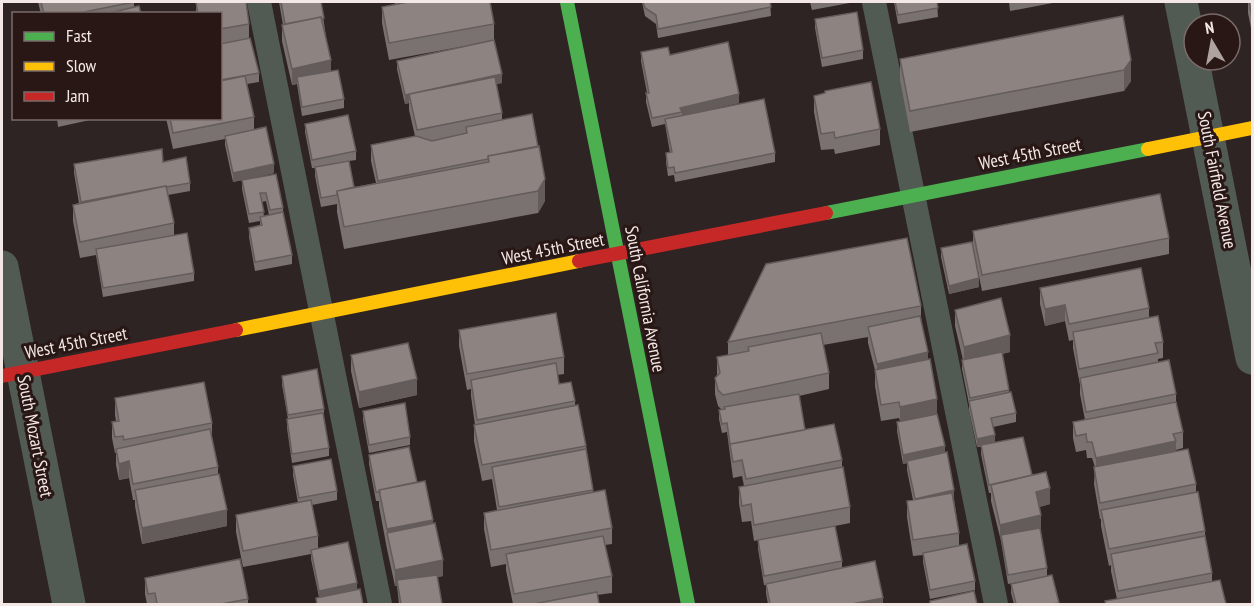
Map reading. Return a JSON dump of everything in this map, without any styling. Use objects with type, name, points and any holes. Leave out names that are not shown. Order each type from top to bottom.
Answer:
[{"type":"street","name":"South California Avenue","points":[[567,2],[688,604]]},
{"type":"street","name":"South Fairfield Avenue","points":[[1181,2],[1252,358]]},
{"type":"street","name":"West 45th Street","points":[[12,374],[1252,128]]},
{"type":"street","name":"South Mozart Street","points":[[2,267],[12,374],[69,604]]},
{"type":"lane","points":[[259,2],[380,604]]},
{"type":"lane","points":[[874,2],[996,604]]},
{"type":"building","points":[[41,2],[134,2],[84,12],[44,12]]},
{"type":"building","points":[[196,2],[246,2],[249,24],[222,29],[222,12],[198,12]]},
{"type":"building","points":[[281,2],[321,2],[324,18],[285,24]]},
{"type":"building","points":[[408,2],[490,2],[494,24],[389,43],[382,7]]},
{"type":"building","points":[[643,2],[770,2],[771,7],[658,29],[656,15],[645,8]]},
{"type":"building","points":[[895,2],[937,2],[938,8],[898,15]]},
{"type":"building","points":[[139,6],[140,12],[114,12]]},
{"type":"building","points":[[857,12],[863,50],[822,58],[815,19]]},
{"type":"building","points":[[1123,16],[1131,60],[1124,70],[910,111],[900,59]]},
{"type":"building","points":[[321,17],[331,60],[292,69],[282,25]]},
{"type":"building","points":[[250,38],[259,73],[222,80],[222,44]]},
{"type":"building","points":[[494,40],[502,74],[405,95],[397,61]]},
{"type":"building","points":[[728,42],[739,94],[680,108],[682,112],[652,118],[646,93],[649,93],[641,52],[668,47],[670,55]]},
{"type":"building","points":[[338,70],[344,99],[302,107],[297,77]]},
{"type":"building","points":[[245,76],[254,117],[173,133],[170,120],[222,120],[222,81]]},
{"type":"building","points":[[495,77],[502,113],[417,130],[409,94]]},
{"type":"building","points":[[871,82],[880,129],[835,138],[834,132],[821,134],[814,96],[825,93],[825,91]]},
{"type":"building","points":[[764,99],[775,153],[675,173],[674,167],[668,168],[666,153],[672,152],[665,119]]},
{"type":"building","points":[[532,114],[538,147],[378,181],[371,145],[416,136],[432,141],[467,133],[466,127]]},
{"type":"building","points":[[348,115],[356,151],[312,160],[305,124]]},
{"type":"building","points":[[266,127],[274,164],[233,173],[225,136]]},
{"type":"building","points":[[539,146],[545,179],[538,191],[344,227],[337,191],[489,162],[488,156]]},
{"type":"building","points":[[162,149],[163,162],[186,157],[190,183],[81,202],[74,164]]},
{"type":"building","points":[[349,161],[354,187],[337,191],[337,195],[321,198],[315,167]]},
{"type":"building","points":[[276,174],[283,208],[270,210],[266,193],[260,193],[264,212],[249,214],[242,180]]},
{"type":"building","points":[[166,186],[174,223],[80,242],[73,205]]},
{"type":"building","points":[[1160,194],[1169,238],[982,275],[973,231]]},
{"type":"building","points":[[283,212],[292,255],[255,262],[249,228],[262,225],[260,217]]},
{"type":"building","points":[[187,233],[194,273],[103,288],[96,249]]},
{"type":"building","points":[[907,238],[921,306],[728,342],[766,264]]},
{"type":"building","points":[[972,242],[979,278],[949,286],[941,248]]},
{"type":"building","points":[[1141,268],[1149,308],[1069,324],[1065,305],[1045,309],[1040,288]]},
{"type":"building","points":[[1001,298],[1010,335],[964,347],[955,310]]},
{"type":"building","points":[[556,313],[564,357],[467,374],[459,330]]},
{"type":"building","points":[[920,316],[928,352],[877,364],[868,327]]},
{"type":"building","points":[[1158,316],[1163,342],[1155,343],[1158,353],[1079,369],[1073,332]]},
{"type":"building","points":[[821,333],[829,373],[723,395],[718,390],[715,378],[720,373],[717,357],[749,351],[748,347]]},
{"type":"building","points":[[408,343],[417,379],[359,392],[351,355]]},
{"type":"building","points":[[1002,352],[1009,390],[970,398],[962,360]]},
{"type":"building","points":[[930,359],[937,399],[900,407],[899,402],[881,405],[875,370]]},
{"type":"building","points":[[1169,360],[1176,394],[1086,412],[1080,378]]},
{"type":"building","points":[[556,363],[559,384],[571,382],[575,401],[477,420],[471,380]]},
{"type":"building","points":[[317,369],[324,409],[288,415],[282,376]]},
{"type":"building","points":[[204,382],[212,423],[124,440],[123,436],[115,437],[112,422],[119,421],[115,398]]},
{"type":"building","points":[[1011,392],[1016,413],[991,418],[995,435],[977,439],[969,401]]},
{"type":"building","points":[[799,394],[805,430],[730,444],[727,423],[722,424],[719,410],[725,409],[724,407]]},
{"type":"building","points":[[1176,402],[1183,432],[1173,434],[1176,441],[1096,458],[1092,442],[1087,442],[1086,434],[1076,436],[1073,422]]},
{"type":"building","points":[[405,403],[410,437],[369,445],[363,411]]},
{"type":"building","points":[[578,405],[586,446],[482,465],[474,425]]},
{"type":"building","points":[[323,413],[329,448],[292,454],[287,419]]},
{"type":"building","points":[[937,414],[945,446],[903,455],[897,422]]},
{"type":"building","points":[[834,424],[842,460],[746,479],[742,460],[733,462],[730,444]]},
{"type":"building","points":[[210,429],[218,467],[133,484],[129,461],[119,464],[116,449]]},
{"type":"building","points":[[1023,437],[1032,475],[989,485],[981,445]]},
{"type":"building","points":[[409,447],[417,482],[376,492],[369,455]]},
{"type":"building","points":[[586,449],[593,490],[499,507],[492,467]]},
{"type":"building","points":[[1188,449],[1196,484],[1100,503],[1094,467]]},
{"type":"building","points":[[947,452],[954,490],[915,499],[907,461]]},
{"type":"building","points":[[331,459],[337,491],[299,498],[293,466]]},
{"type":"building","points":[[843,467],[850,507],[754,525],[751,504],[742,506],[739,487]]},
{"type":"building","points":[[1046,472],[1050,488],[1036,492],[1041,515],[1000,525],[991,485]]},
{"type":"building","points":[[219,474],[227,510],[142,528],[135,490]]},
{"type":"building","points":[[425,481],[433,520],[387,529],[379,490]]},
{"type":"building","points":[[605,490],[612,528],[491,550],[484,513]]},
{"type":"building","points":[[1198,492],[1205,531],[1109,549],[1101,510]]},
{"type":"building","points":[[952,493],[959,533],[913,540],[907,501]]},
{"type":"building","points":[[311,500],[318,536],[243,551],[236,515]]},
{"type":"building","points":[[435,523],[443,560],[395,570],[387,533]]},
{"type":"building","points":[[835,526],[842,561],[764,576],[758,540]]},
{"type":"building","points":[[1040,528],[1047,568],[1008,575],[1001,535]]},
{"type":"building","points":[[603,536],[612,576],[514,594],[506,554]]},
{"type":"building","points":[[1205,536],[1212,573],[1118,591],[1111,554]]},
{"type":"building","points":[[348,542],[357,583],[319,591],[311,550]]},
{"type":"building","points":[[967,544],[975,581],[930,590],[923,553]]},
{"type":"building","points":[[240,559],[248,599],[221,604],[157,604],[155,593],[148,594],[145,578]]},
{"type":"building","points":[[875,561],[883,598],[852,604],[770,604],[766,584]]},
{"type":"building","points":[[437,575],[442,604],[401,604],[397,580]]},
{"type":"building","points":[[1052,575],[1059,603],[1016,604],[1011,584]]},
{"type":"building","points":[[1220,580],[1226,604],[1106,604],[1105,601]]},
{"type":"building","points":[[360,589],[363,604],[317,604],[316,598]]},
{"type":"building","points":[[974,591],[977,604],[930,604],[930,601]]},
{"type":"building","points":[[597,592],[599,604],[533,604]]},
{"type":"traffic: fast","points":[[567,2],[688,604]]},
{"type":"traffic: fast","points":[[826,213],[1148,149]]},
{"type":"traffic: slow","points":[[1148,149],[1252,128]]},
{"type":"traffic: slow","points":[[236,330],[579,261]]},
{"type":"traffic: jam","points":[[579,261],[826,213]]},
{"type":"traffic: jam","points":[[2,376],[236,330]]}]
